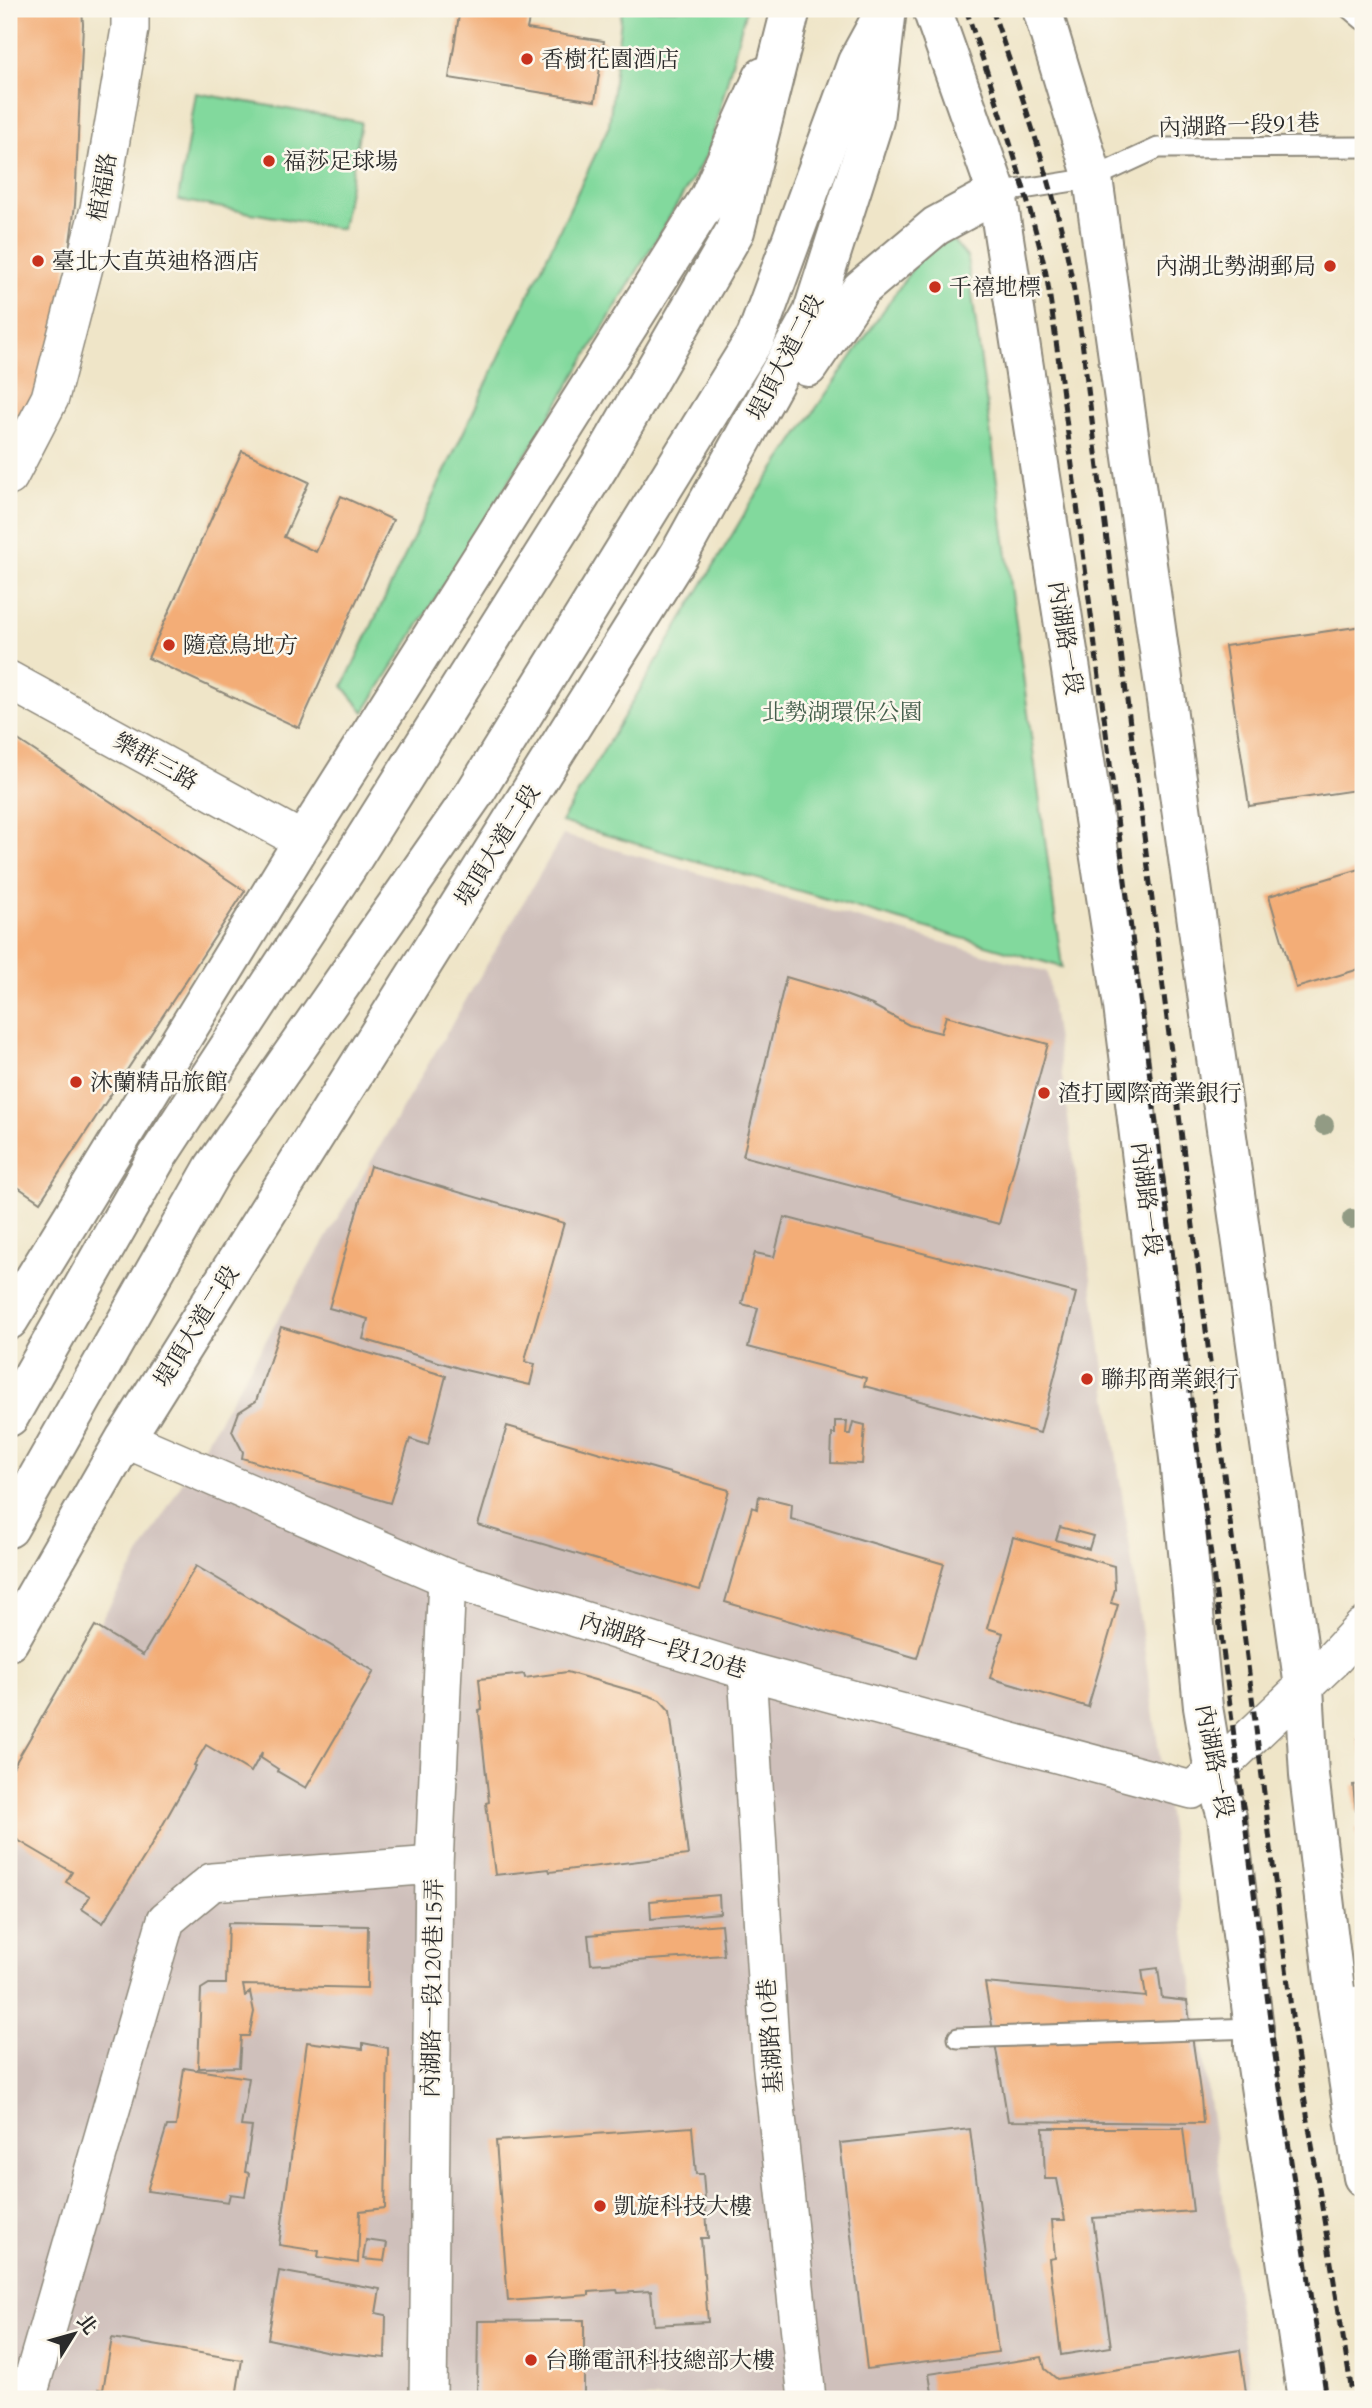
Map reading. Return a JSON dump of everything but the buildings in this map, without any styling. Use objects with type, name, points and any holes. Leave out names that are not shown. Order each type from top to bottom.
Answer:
[{"type":"main road","name":"堤頂大道二段","points":[[9,1641],[125,1439],[680,553],[812,314],[874,120],[886,9]]},
{"type":"main road","name":"堤頂大道二段","points":[[9,1528],[214,1167],[476,791],[756,337],[857,62],[886,9]]},
{"type":"main road","name":"內湖路一段","points":[[933,9],[997,193],[1123,1006],[1179,1458],[1203,1707],[1214,1772],[1227,1817],[1254,2028],[1254,2046],[1307,2399]]},
{"type":"main road","points":[[1042,9],[1093,178],[1304,1687],[1309,1775],[1350,2005],[1363,2177]]},
{"type":"main road","points":[[9,1320],[303,841],[710,196],[791,11]]},
{"type":"main road","points":[[9,1417],[157,1157],[346,869],[600,465],[735,231],[791,11]]},
{"type":"main road","points":[[680,553],[861,289],[936,226],[997,193]]},
{"type":"street","name":"植福路","points":[[9,477],[50,398],[99,209],[130,29],[130,9]]},
{"type":"street","name":"樂群三路","points":[[9,680],[303,841]]},
{"type":"street","name":"內湖路一段120巷","points":[[125,1439],[447,1578],[747,1671],[1192,1790],[1214,1772]]},
{"type":"street","name":"內湖路一段120巷15弄","points":[[428,2399],[434,1864],[447,1578]]},
{"type":"street","points":[[1214,1772],[1363,1627]]},
{"type":"street","name":"基湖路10巷","points":[[747,1671],[771,2060],[807,2399]]},
{"type":"street","points":[[27,2399],[166,1920],[212,1882],[434,1864]]},
{"type":"lane","points":[[1350,9],[1363,20]]},
{"type":"lane","name":"內湖路一段91巷","points":[[997,193],[1093,178],[1158,148],[1363,147]]},
{"type":"lane","points":[[958,2038],[1254,2028]]},
{"type":"shaded area","points":[[563,835],[1047,972],[1252,2399],[9,2399],[9,1777]]},
{"type":"green space","points":[[622,9],[746,9],[709,151],[560,400],[364,712],[343,686],[609,126]]},
{"type":"green space","name":"福莎足球場","points":[[196,93],[361,122],[342,229],[178,200]]},
{"type":"green space","name":"北勢湖環保公園","points":[[951,238],[967,257],[1062,967],[561,822],[751,503],[923,253]]},
{"type":"railway","points":[[966,9],[1027,199],[1050,296],[1273,2042],[1327,2399]]},
{"type":"railway","points":[[992,9],[1053,197],[1070,268],[1082,341],[1295,2040],[1353,2399]]},
{"type":"place","name":"香樹花園酒店","points":[[527,59]]},
{"type":"place","name":"福莎足球場","points":[[269,161]]},
{"type":"place","name":"臺北大直英迪格酒店","points":[[38,261]]},
{"type":"place","name":"內湖北勢湖郵局","points":[[1330,266]]},
{"type":"place","name":"千禧地標","points":[[935,287]]},
{"type":"place","name":"隨意鳥地方","points":[[169,645]]},
{"type":"place","name":"沐蘭精品旅館","points":[[76,1082]]},
{"type":"place","name":"渣打國際商業銀行","points":[[1044,1093]]},
{"type":"place","name":"聯邦商業銀行","points":[[1087,1379]]},
{"type":"place","name":"凱旋科技大樓","points":[[600,2206]]},
{"type":"place","name":"台聯電訊科技總部大樓","points":[[531,2360]]}]
